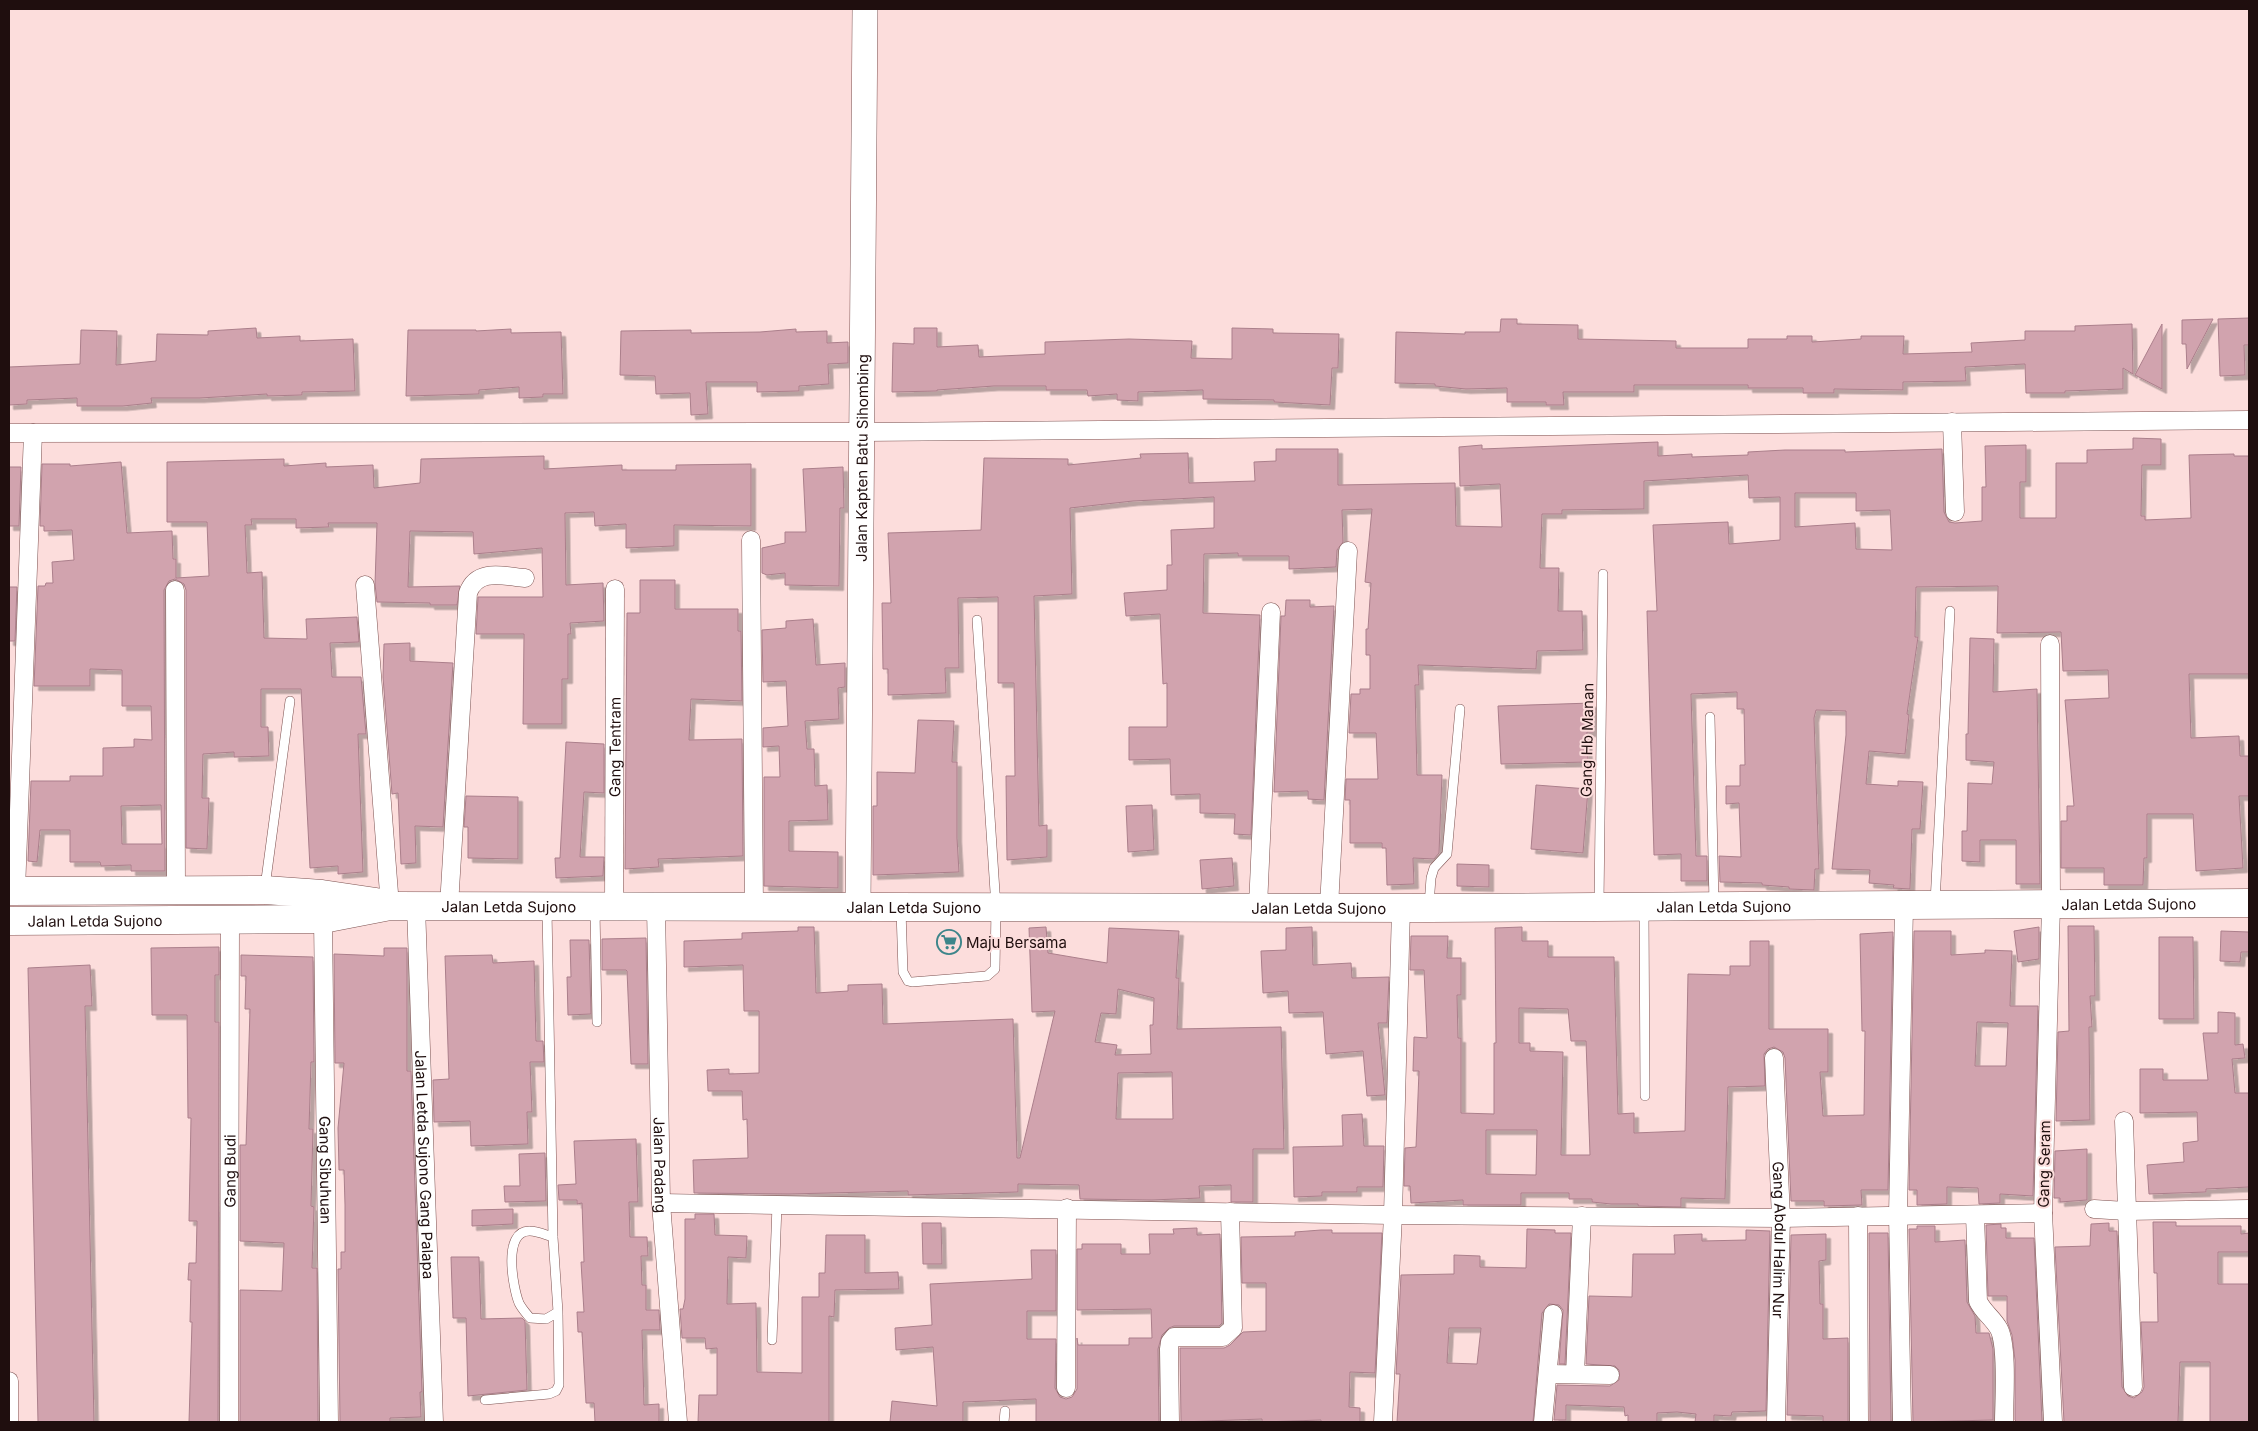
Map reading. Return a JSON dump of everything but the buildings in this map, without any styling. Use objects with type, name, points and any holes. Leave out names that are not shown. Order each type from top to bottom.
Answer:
[{"type":"highway","name":"Jalan Letda Sujono","points":[[13,891],[265,890],[323,906]]},
{"type":"highway","name":"Jalan Letda Sujono","points":[[9,920],[230,920],[323,906],[1428,908],[2249,903]]},
{"type":"street","name":"Jalan Kapten Batu Sihombing","points":[[858,907],[865,9]]},
{"type":"street","points":[[9,433],[862,432],[2249,420]]},
{"type":"street","points":[[1952,422],[1955,512]]},
{"type":"street","points":[[13,891],[33,433]]},
{"type":"street","points":[[751,540],[754,906]]},
{"type":"street","points":[[1328,907],[1348,550]]},
{"type":"street","points":[[449,906],[468,593],[474,584],[488,574],[525,578]]},
{"type":"street","name":"Jalan Letda Sujono Gang Palapa","points":[[366,585],[403,906],[434,1422]]},
{"type":"street","name":"Gang Tentram","points":[[605,906],[615,588]]},
{"type":"street","points":[[174,590],[176,890]]},
{"type":"street","points":[[1258,907],[1271,612]]},
{"type":"street","name":"Gang Seram","points":[[2050,644],[2051,905],[2043,1213],[2053,1422]]},
{"type":"street","name":"Gang Sibuhuan","points":[[323,906],[329,1422]]},
{"type":"street","name":"Jalan Padang","points":[[656,906],[661,1204],[678,1422]]},
{"type":"street","points":[[1902,1422],[1898,1215],[1904,906]]},
{"type":"street","points":[[1383,1422],[1393,1215],[1401,908]]},
{"type":"street","name":"Gang Budi","points":[[229,1422],[230,920]]},
{"type":"street","name":"Gang Abdul Halim Nur","points":[[1774,1058],[1780,1218],[1776,1422]]},
{"type":"street","points":[[2124,1121],[2133,1387]]},
{"type":"street","points":[[661,1204],[1067,1208],[1393,1215],[1780,1218],[2043,1213]]},
{"type":"street","points":[[1066,1388],[1067,1208]]},
{"type":"street","points":[[2094,1209],[2126,1211],[2249,1209]]},
{"type":"street","points":[[1170,1422],[1169,1349],[1171,1339],[1174,1337],[1223,1337],[1233,1328],[1230,1212]]},
{"type":"street","points":[[1975,1215],[1978,1301],[1981,1308],[1999,1329],[2003,1342],[2004,1422]]},
{"type":"street","points":[[1575,1374],[1582,1216]]},
{"type":"street","points":[[1858,1216],[1859,1422]]},
{"type":"street","points":[[1543,1422],[1553,1314]]},
{"type":"street","points":[[1548,1374],[1610,1375]]},
{"type":"street","points":[[9,1381],[9,1422]]},
{"type":"lane","name":"Gang Hb Manan","points":[[1599,907],[1603,574]]},
{"type":"lane","points":[[1935,906],[1950,610]]},
{"type":"lane","points":[[901,907],[904,972],[906,978],[912,982],[987,976],[992,973],[996,966],[996,907],[977,620]]},
{"type":"lane","points":[[265,890],[290,701]]},
{"type":"lane","points":[[1428,908],[1434,868],[1447,854],[1460,709]]},
{"type":"lane","points":[[1710,716],[1714,906]]},
{"type":"lane","points":[[485,1400],[549,1394],[556,1391],[560,1385],[553,1236],[547,906]]},
{"type":"lane","points":[[597,1022],[605,906]]},
{"type":"lane","points":[[1644,906],[1645,1096]]},
{"type":"lane","points":[[772,1340],[777,1205]]},
{"type":"lane","points":[[553,1236],[530,1230],[524,1232],[513,1244],[513,1284],[518,1302],[522,1310],[530,1318],[546,1319],[558,1312]]},
{"type":"lane","points":[[1004,1422],[1005,1411]]},
{"type":"place","name":"Maju Bersama","points":[[949,942]]}]
